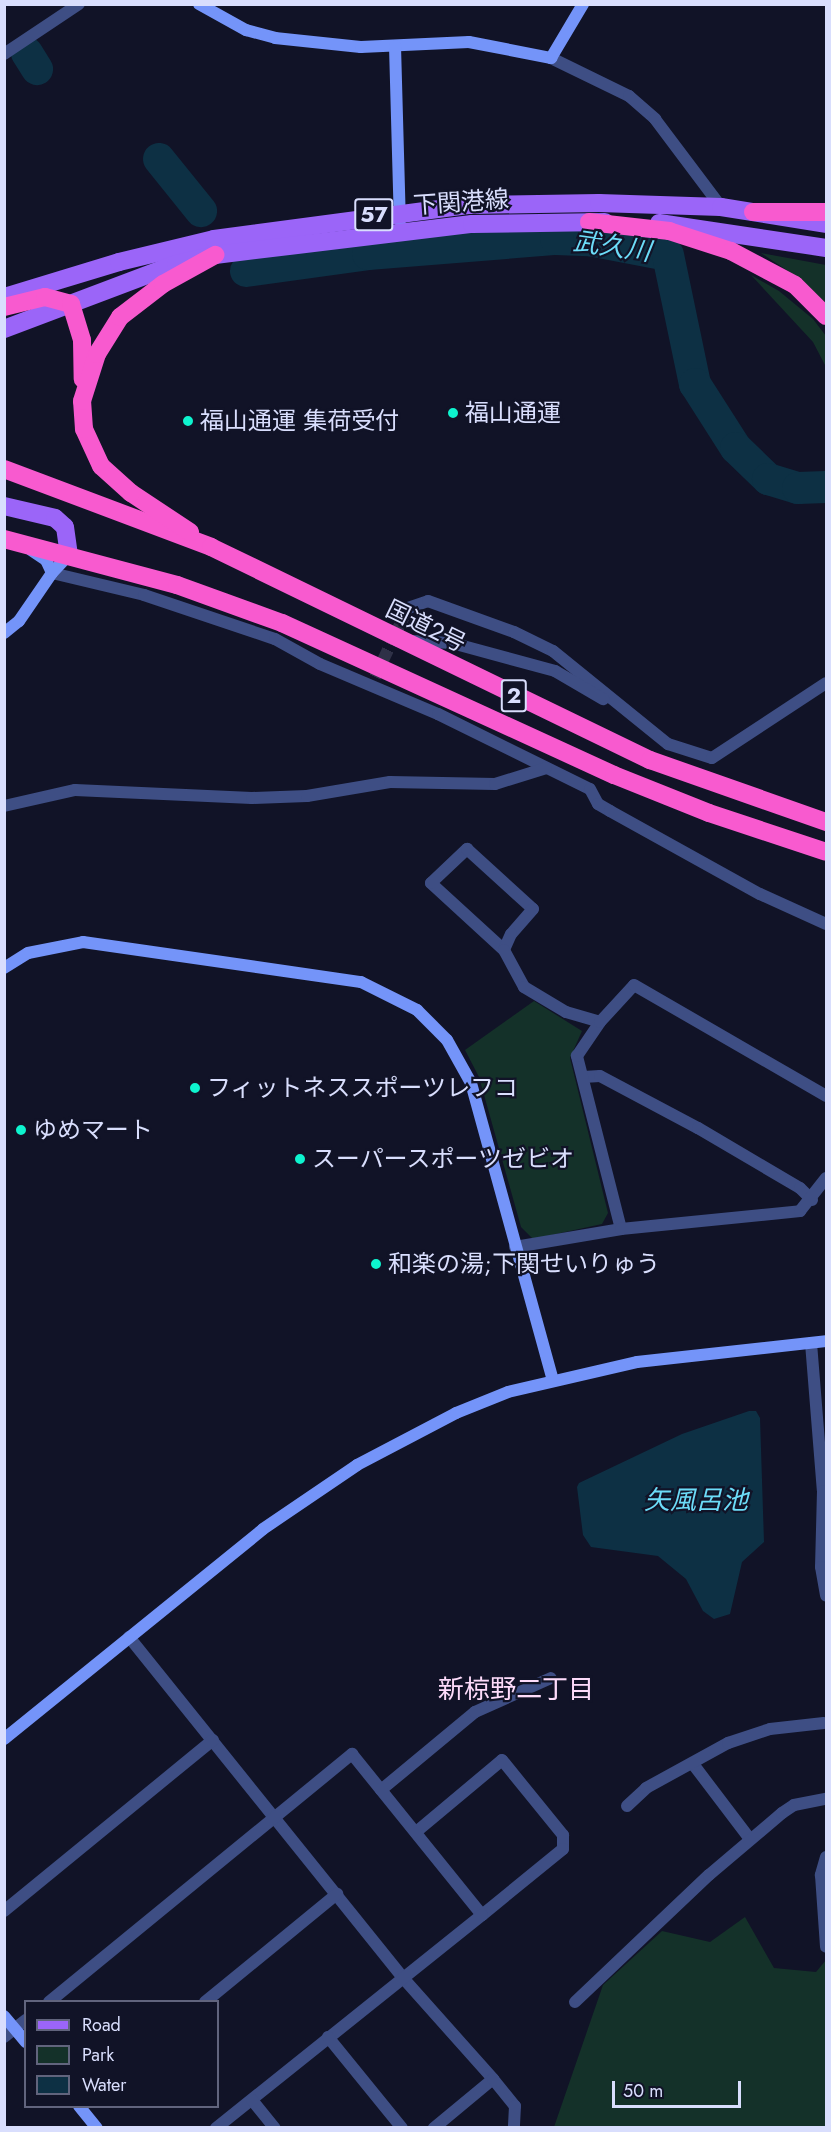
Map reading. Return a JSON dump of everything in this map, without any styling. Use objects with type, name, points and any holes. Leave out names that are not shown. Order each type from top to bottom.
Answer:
[{"type":"highway","points":[[753,212],[826,212]]},
{"type":"highway","points":[[588,222],[669,231],[731,252],[795,285],[826,316]]},
{"type":"highway","points":[[82,400],[97,354],[120,317],[163,284],[215,255]]},
{"type":"highway","points":[[4,307],[45,297],[71,304],[82,340],[84,429],[101,466],[131,493],[211,547]]},
{"type":"highway","name":"国道2号","points":[[4,469],[211,547],[650,759],[826,822]]},
{"type":"highway","name":"2","points":[[4,540],[69,555],[177,585],[282,623],[614,775],[709,813],[826,852]]},
{"type":"main road","name":"下関港線","points":[[4,297],[109,265],[214,240],[400,212],[530,202],[721,207],[826,224]]},
{"type":"main road","name":"下関港線","points":[[4,329],[176,264],[215,255],[400,231],[472,224],[649,222],[826,248]]},
{"type":"main road","points":[[4,506],[55,518],[65,527],[69,555]]},
{"type":"street","points":[[4,54],[80,4]]},
{"type":"street","points":[[199,4],[246,30],[274,38],[325,45],[395,46],[469,42],[551,58],[629,96],[655,120],[721,207]]},
{"type":"street","points":[[551,58],[583,4]]},
{"type":"street","points":[[395,46],[400,231]]},
{"type":"street","points":[[4,540],[35,552],[46,560],[51,573]]},
{"type":"street","points":[[4,633],[32,605],[51,573],[69,555]]},
{"type":"street","points":[[51,573],[144,595],[275,639],[320,664],[373,681],[590,789],[598,804],[664,842],[760,894],[826,924]]},
{"type":"street","points":[[408,608],[428,601],[514,632],[553,651],[618,707],[668,744],[712,758],[826,683]]},
{"type":"street","points":[[402,641],[452,643],[555,671],[618,707]]},
{"type":"street","points":[[4,806],[75,790],[252,798],[307,796],[390,782],[495,784],[546,768]]},
{"type":"street","points":[[504,951],[512,934],[533,909],[467,849],[431,883],[504,951],[524,987],[566,1012],[600,1022]]},
{"type":"street","points":[[4,968],[28,953],[83,942],[338,978],[399,998],[439,1031],[471,1083],[554,1380]]},
{"type":"street","points":[[621,1229],[577,1056],[600,1022],[634,986],[826,1096]]},
{"type":"street","points":[[583,1077],[600,1076],[698,1128],[800,1188],[812,1200]]},
{"type":"street","points":[[516,1247],[621,1229],[800,1211],[812,1200],[826,1178]]},
{"type":"street","points":[[4,1739],[263,1529],[357,1465],[456,1413],[554,1380],[636,1362],[826,1341]]},
{"type":"street","points":[[811,1343],[822,1435],[826,1596]]},
{"type":"street","points":[[129,1638],[275,1816],[404,1979],[515,2106],[514,2127]]},
{"type":"street","points":[[381,1790],[475,1712],[551,1678]]},
{"type":"street","points":[[627,1806],[646,1788],[753,1733],[824,1723]]},
{"type":"street","points":[[4,1911],[213,1740]]},
{"type":"street","points":[[50,2000],[352,1754],[482,1915]]},
{"type":"street","points":[[216,2127],[404,1979],[562,1849],[563,1835],[501,1760],[416,1832]]},
{"type":"street","points":[[693,1764],[750,1839]]},
{"type":"street","points":[[575,2002],[750,1839],[794,1804],[826,1799]]},
{"type":"street","points":[[826,1857],[821,1875],[826,1947]]},
{"type":"street","points":[[206,2000],[337,1894]]},
{"type":"street","points":[[4,2016],[24,2040]]},
{"type":"street","points":[[4,2037],[24,2022]]},
{"type":"street","points":[[328,2037],[402,2127]]},
{"type":"street","points":[[434,2127],[492,2079]]},
{"type":"street","points":[[252,2100],[275,2127]]},
{"type":"street","points":[[81,2108],[96,2127]]},
{"type":"green space","points":[[761,253],[826,265],[826,304],[797,277]]},
{"type":"green space","points":[[751,275],[779,291],[813,319],[826,336],[826,367],[813,342]]},
{"type":"green space","points":[[534,1001],[582,1031],[570,1058],[608,1213],[602,1224],[533,1239],[521,1227],[479,1077],[465,1050]]},
{"type":"green space","points":[[745,1917],[774,1968],[816,1972],[826,1960],[826,2127],[554,2127],[603,1985],[662,1931],[710,1942]]},
{"type":"water","name":"矢風呂池","points":[[749,1411],[756,1411],[760,1418],[764,1542],[742,1562],[730,1614],[714,1619],[703,1611],[686,1579],[658,1556],[591,1547],[583,1535],[577,1487],[579,1483],[682,1434]]},
{"type":"waterway","name":"武久川","points":[[27,53],[37,69]]},
{"type":"waterway","name":"武久川","points":[[159,159],[201,211]]},
{"type":"waterway","name":"武久川","points":[[246,271],[368,254],[556,239],[589,240],[668,255],[695,384],[736,448],[768,479],[798,488],[826,487]]},
{"type":"tunnel","points":[[375,677],[408,608]]},
{"type":"place","name":"福山通運","points":[[453,413]]},
{"type":"place","name":"福山通運 集荷受付","points":[[188,421]]},
{"type":"place","name":"フィットネススポーツレフコ","points":[[195,1088]]},
{"type":"place","name":"ゆめマート","points":[[21,1130]]},
{"type":"place","name":"スーパースポーツゼビオ","points":[[300,1159]]},
{"type":"place","name":"和楽の湯;下関せいりゅう","points":[[376,1264]]},
{"type":"district","name":"新椋野二丁目","points":[[516,1690]]}]
